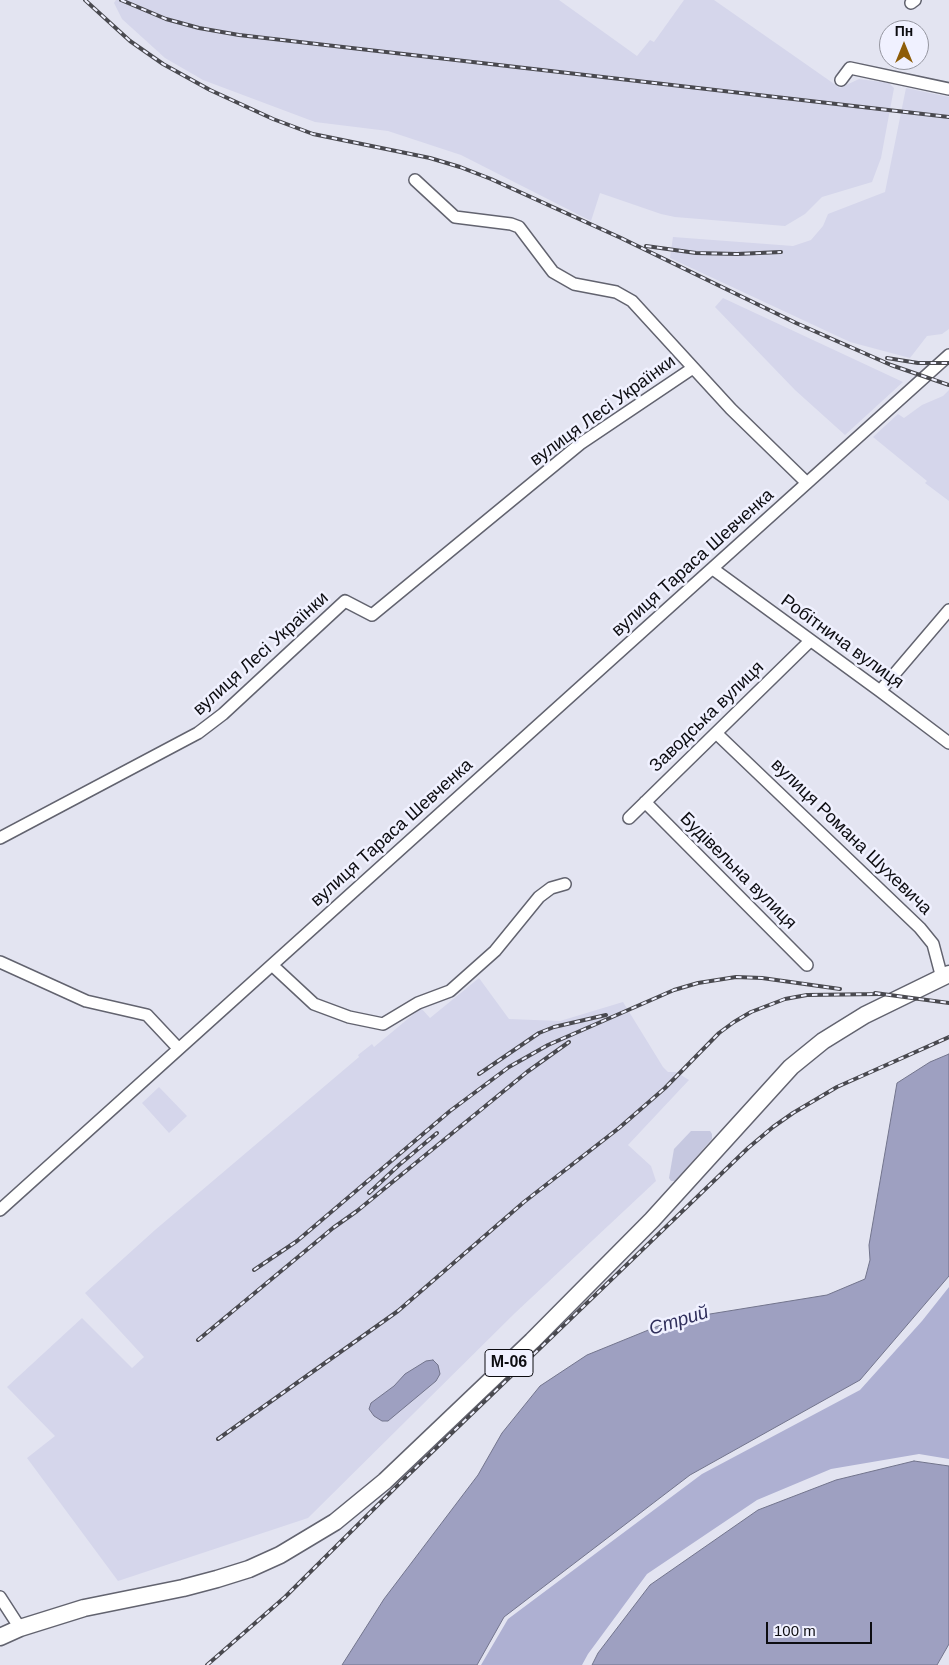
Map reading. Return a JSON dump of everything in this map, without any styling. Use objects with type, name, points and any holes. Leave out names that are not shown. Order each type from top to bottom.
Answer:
[{"type":"highway","name":"М-06","points":[[0,1637],[20,1628],[84,1608],[217,1580],[249,1569],[280,1555],[335,1522],[385,1481],[532,1341],[652,1220],[791,1068],[824,1042],[865,1015],[945,969]]},
{"type":"street","points":[[841,80],[850,68],[949,89]]},
{"type":"street","points":[[416,180],[455,217],[510,224],[519,227],[553,272],[574,284],[616,292],[632,301],[731,408],[808,483]]},
{"type":"street","name":"вулиця Тараса Шевченка","points":[[0,1210],[949,355]]},
{"type":"street","name":"вулиця Лесі Українки","points":[[0,838],[198,734],[223,714],[345,602],[372,615],[580,444],[693,368]]},
{"type":"street","name":"Робітнича вулиця","points":[[713,569],[949,744]]},
{"type":"street","points":[[880,691],[949,610]]},
{"type":"street","name":"Заводська вулиця","points":[[628,818],[810,641]]},
{"type":"street","name":"вулиця Романа Шухевича","points":[[716,733],[920,928],[933,944],[945,969]]},
{"type":"street","name":"Будівельна вулиця","points":[[645,802],[806,965]]},
{"type":"street","points":[[272,965],[314,1004],[349,1017],[383,1024],[418,1003],[450,991],[494,952],[538,898],[551,888],[565,884]]},
{"type":"street","points":[[0,962],[86,1001],[147,1016],[178,1048]]},
{"type":"street","points":[[0,1596],[20,1628]]},
{"type":"shaded area","points":[[116,0],[559,0],[637,56],[650,40],[654,42],[684,0],[714,0],[840,88],[859,79],[889,83],[894,88],[881,158],[872,182],[822,197],[805,214],[785,226],[675,217],[600,193],[591,221],[461,155],[388,131],[315,122],[203,80],[165,58],[122,19],[114,3]]},
{"type":"shaded area","points":[[906,88],[949,97],[949,329],[942,334],[927,336],[910,358],[850,342],[670,258],[673,237],[793,246],[811,240],[823,226],[828,214],[885,192]]},
{"type":"shaded area","points":[[723,298],[903,382],[845,435],[795,390],[715,307]]},
{"type":"shaded area","points":[[949,390],[949,501],[925,483],[927,481],[873,437],[898,414],[904,418],[922,405],[943,396]]},
{"type":"shaded area","points":[[479,978],[509,1019],[560,1021],[623,1002],[663,1067],[668,1072],[676,1072],[689,1080],[628,1145],[651,1166],[656,1181],[515,1313],[308,1518],[118,1581],[27,1458],[55,1436],[7,1387],[82,1318],[132,1368],[144,1357],[85,1293],[155,1230],[359,1057],[358,1055],[372,1044],[374,1047],[421,1008],[430,1018]]},
{"type":"shaded area","points":[[159,1087],[187,1116],[169,1133],[142,1103]]},
{"type":"shaded area","points":[[691,1131],[710,1131],[712,1139],[675,1181],[671,1181],[669,1178],[674,1149]]},
{"type":"shaded area","points":[[949,1287],[949,1459],[919,1454],[831,1469],[757,1500],[647,1574],[588,1654],[582,1665],[481,1665],[508,1619],[702,1474],[860,1390],[922,1321]]},
{"type":"water","name":"Стрий","points":[[949,1054],[949,1276],[860,1380],[690,1475],[504,1617],[477,1665],[342,1665],[384,1599],[478,1475],[502,1433],[540,1386],[587,1355],[673,1320],[827,1295],[865,1279],[870,1260],[869,1245],[897,1083],[930,1062]]},
{"type":"water","points":[[433,1360],[438,1365],[440,1374],[436,1381],[388,1421],[382,1421],[374,1416],[369,1409],[371,1403],[394,1386],[405,1374],[426,1361]]},
{"type":"water","points":[[914,1461],[949,1466],[949,1644],[937,1665],[592,1665],[598,1653],[650,1585],[758,1510],[836,1480]]},
{"type":"railway","points":[[85,0],[130,41],[163,64],[210,90],[273,119],[313,134],[430,158],[491,179],[621,238],[796,323],[891,365],[949,385]]},
{"type":"railway","points":[[121,0],[166,19],[199,28],[239,35],[949,117]]},
{"type":"railway","points":[[646,246],[696,253],[781,252]]},
{"type":"railway","points":[[887,358],[918,363],[949,363]]},
{"type":"railway","points":[[254,1270],[297,1241],[450,1111],[509,1067],[548,1045],[674,990],[698,983],[736,977],[762,978],[840,989]]},
{"type":"railway","points":[[875,993],[949,1003]]},
{"type":"railway","points":[[218,1439],[398,1311],[524,1202],[619,1128],[665,1088],[719,1033],[734,1022],[751,1012],[785,999],[807,995],[880,994]]},
{"type":"railway","points":[[479,1074],[539,1033],[554,1027],[606,1015]]},
{"type":"railway","points":[[207,1665],[285,1597],[404,1479],[748,1148],[793,1113],[837,1087],[949,1037]]},
{"type":"railway","points":[[198,1340],[333,1228],[357,1211],[527,1072],[569,1042]]},
{"type":"railway","points":[[369,1193],[437,1133]]}]
